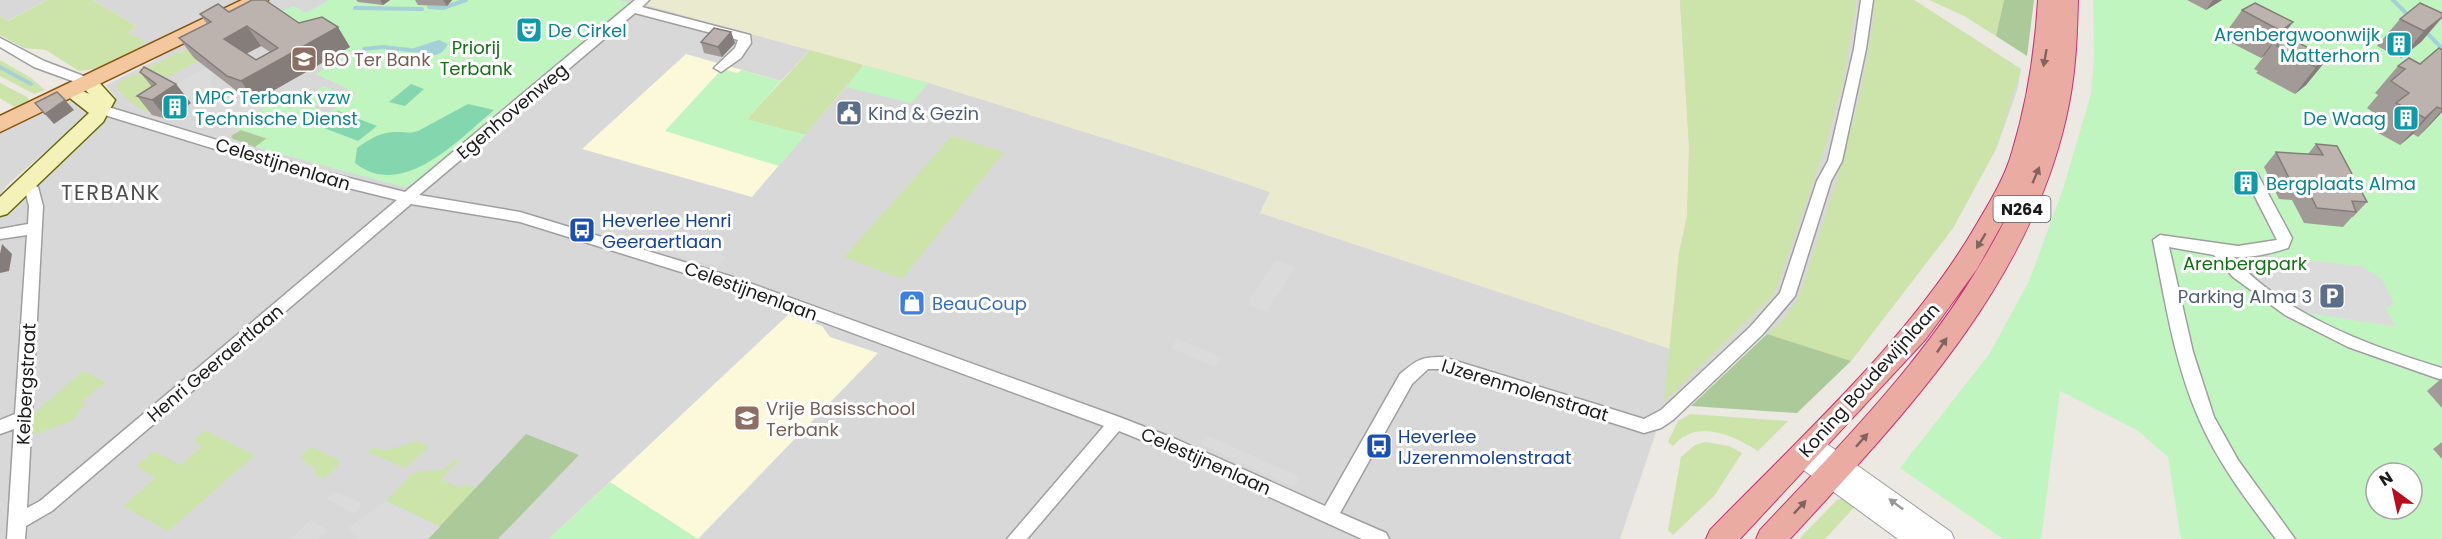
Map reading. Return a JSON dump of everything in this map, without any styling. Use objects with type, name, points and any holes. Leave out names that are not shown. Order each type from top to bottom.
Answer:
[{"type":"highway","name":"Koning Boudewijnlaan","points":[[1721,539],[1807,451],[1917,332],[1968,262],[1986,231],[2024,153],[2046,50],[2049,0]]},
{"type":"highway","name":"Koning Boudewijnlaan","points":[[1771,539],[1906,392],[1940,349],[2009,236],[2041,164],[2062,88],[2067,47],[2067,0]]},
{"type":"main road","points":[[0,125],[258,0]]},
{"type":"main road","points":[[0,209],[100,109],[79,87]]},
{"type":"street","name":"IJzerenmolenstraat","points":[[1329,515],[1406,380],[1424,363],[1443,363],[1637,425],[1649,425],[1660,420],[1756,331],[1787,296],[1824,181],[1835,161],[1860,49],[1867,0]]},
{"type":"street","points":[[639,4],[745,39],[745,44],[736,55],[721,68]]},
{"type":"street","name":"Egenhovenweg","points":[[408,198],[639,4]]},
{"type":"street","points":[[0,42],[79,87]]},
{"type":"street","points":[[39,64],[59,84],[79,87]]},
{"type":"street","name":"Celestijnenlaan","points":[[100,109],[312,174],[408,198],[520,217],[728,280],[877,337],[1116,423],[1380,539]]},
{"type":"street","points":[[2252,177],[2285,238],[2283,244],[2273,249],[2220,252],[2160,240],[2182,340],[2206,417],[2235,473],[2286,539]]},
{"type":"street","name":"Keibergstraat","points":[[16,539],[36,206],[33,191],[24,186]]},
{"type":"street","name":"Henri Geeraertlaan","points":[[17,522],[46,506],[408,198]]},
{"type":"street","points":[[0,234],[34,228]]},
{"type":"street","points":[[2220,252],[2226,261],[2260,291],[2292,311],[2405,364],[2442,374]]},
{"type":"street","points":[[0,427],[24,418]]},
{"type":"street","points":[[1016,539],[1116,423]]},
{"type":"street","points":[[1807,451],[1943,539]]},
{"type":"street","points":[[1836,470],[1916,539]]},
{"type":"shaded area","points":[[0,0],[47,0],[7,21],[0,16]]},
{"type":"shaded area","points":[[93,0],[652,0],[647,5],[929,83],[1137,147],[1270,192],[1260,213],[1687,216],[1689,148],[1679,0],[1914,0],[2021,69],[2017,91],[1996,149],[1953,228],[1851,361],[1756,331],[1660,420],[1620,539],[0,539],[0,209],[100,109],[116,98],[106,85],[156,60],[128,33],[136,26]]},
{"type":"shaded area","points":[[810,50],[864,65],[752,197],[582,149],[686,54],[781,81]]},
{"type":"shaded area","points":[[207,67],[213,72],[210,84],[231,97],[263,108],[235,128],[200,119],[208,113],[180,98],[158,93]]},
{"type":"shaded area","points":[[72,98],[88,111],[83,123],[73,127],[6,186],[0,195],[0,129],[65,99]]},
{"type":"shaded area","points":[[665,238],[726,257],[718,267],[656,248]]},
{"type":"shaded area","name":"Parking Alma 3","points":[[2260,255],[2361,266],[2382,279],[2394,303],[2386,308],[2396,327],[2303,312],[2285,304],[2232,260]]},
{"type":"shaded area","points":[[1275,260],[1296,267],[1267,312],[1249,305],[1251,297]]},
{"type":"shaded area","name":"Vrije Basisschool Terbank","points":[[788,315],[822,326],[830,337],[878,353],[698,539],[549,539]]},
{"type":"shaded area","points":[[1177,339],[1222,357],[1216,367],[1171,348]]},
{"type":"shaded area","points":[[1206,435],[1300,477],[1294,487],[1200,444]]},
{"type":"shaded area","points":[[335,491],[362,504],[354,514],[327,499]]},
{"type":"shaded area","points":[[386,501],[440,527],[428,539],[357,539],[348,528]]},
{"type":"shaded area","points":[[311,519],[328,531],[319,539],[290,539]]},
{"type":"green space","points":[[47,0],[93,0],[136,26],[128,33],[145,41],[141,44],[144,47],[96,69],[79,71],[46,50],[24,48],[0,35],[0,16],[8,21]]},
{"type":"green space","name":"Priorij Terbank","points":[[329,0],[360,0],[383,5],[390,0],[424,0],[419,5],[446,6],[452,0],[619,0],[629,3],[412,184],[404,187],[255,147],[267,138],[235,128],[274,101],[290,109],[323,86],[337,92],[315,107],[327,114],[356,93],[316,74],[338,60],[331,58],[272,16],[293,6],[306,13]]},
{"type":"green space","points":[[652,0],[1680,0],[1689,146],[1687,216],[1670,349],[1260,213],[1270,192],[1227,177],[929,83],[646,5]]},
{"type":"green space","points":[[1680,0],[1857,0],[1843,81],[1826,145],[1775,293],[1664,402],[1679,252],[1687,216],[1689,146]]},
{"type":"green space","points":[[1875,0],[1914,0],[2021,69],[1996,149],[1953,228],[1851,361],[1767,334],[1787,315],[1799,297],[1855,113],[1864,76]]},
{"type":"green space","points":[[1929,0],[2004,0],[1996,36],[1964,16]]},
{"type":"green space","points":[[2004,0],[2034,0],[2027,56],[1996,36]]},
{"type":"green space","name":"Arenbergpark","points":[[2093,0],[2442,0],[2442,539],[2181,539],[2168,457],[2137,430],[2060,391],[2041,539],[2003,539],[1900,468],[1990,353],[2029,281],[2063,189],[2091,94],[2094,57]]},
{"type":"green space","points":[[200,42],[198,61],[150,87],[171,98],[146,112],[130,102],[115,87],[121,81]]},
{"type":"green space","points":[[810,50],[864,65],[805,135],[746,120]]},
{"type":"green space","points":[[0,60],[31,78],[45,90],[34,94],[0,76]]},
{"type":"green space","points":[[864,65],[929,83],[911,103],[846,87]]},
{"type":"green space","points":[[722,69],[737,73],[742,70],[781,81],[747,119],[805,135],[779,166],[665,131]]},
{"type":"green space","points":[[0,83],[27,97],[30,102],[18,109],[0,98]]},
{"type":"green space","points":[[411,84],[424,89],[405,106],[389,102]]},
{"type":"green space","points":[[468,104],[494,110],[447,150],[429,162],[411,171],[392,175],[373,173],[355,163],[357,148],[371,139],[392,132],[418,131]]},
{"type":"green space","points":[[338,111],[377,126],[358,141],[319,126]]},
{"type":"green space","points":[[241,130],[267,139],[255,147],[233,139],[231,136]]},
{"type":"green space","points":[[952,136],[1004,152],[902,279],[844,257]]},
{"type":"green space","points":[[1767,334],[1851,361],[1797,413],[1691,406]]},
{"type":"green space","points":[[83,371],[106,382],[82,401],[85,404],[72,421],[33,435],[33,414]]},
{"type":"green space","points":[[1690,414],[1788,421],[1758,451],[1726,435],[1704,431],[1682,438],[1673,446],[1668,442],[1678,421]]},
{"type":"green space","points":[[205,430],[255,455],[168,531],[123,506],[155,478],[136,466],[154,451],[181,465],[202,446],[193,441]]},
{"type":"green space","points":[[526,434],[579,455],[498,539],[428,539]]},
{"type":"green space","points":[[418,441],[429,447],[406,468],[367,452],[374,448],[386,450]]},
{"type":"green space","points":[[1706,442],[1729,446],[1742,453],[1714,496],[1673,535],[1668,530],[1681,457],[1695,445]]},
{"type":"green space","points":[[311,447],[339,460],[338,466],[324,479],[314,473],[315,469],[300,457]]},
{"type":"green space","points":[[460,459],[441,479],[460,488],[465,484],[476,488],[440,527],[386,501],[412,474],[419,471],[443,470],[454,460]]},
{"type":"green space","points":[[610,482],[692,535],[698,539],[549,539]]},
{"type":"green space","points":[[1844,498],[1858,503],[1825,539],[1799,539],[1837,500]]},
{"type":"water","points":[[439,40],[448,44],[436,55],[410,52],[411,49]]},
{"type":"building","points":[[252,0],[265,0],[299,23],[322,17],[338,27],[241,81],[227,76],[179,38],[211,22],[200,14],[218,4],[229,12]],"holes":[[[247,26],[278,48],[256,60],[224,39]]]},
{"type":"building","points":[[2255,3],[2293,22],[2281,31],[2242,10]]},
{"type":"building","points":[[2420,3],[2442,13],[2442,17],[2424,31],[2400,19]]},
{"type":"building","points":[[714,28],[731,32],[718,47],[701,42]]},
{"type":"building","points":[[2284,35],[2328,58],[2316,67],[2277,46],[2279,44],[2274,42]]},
{"type":"building","points":[[2439,48],[2442,50],[2442,109],[2437,107],[2425,118],[2396,103],[2409,93],[2391,81],[2405,69],[2398,66],[2409,58],[2420,64]]},
{"type":"building","points":[[144,67],[176,84],[152,100],[137,96],[156,84],[140,72]]},
{"type":"building","points":[[57,92],[65,100],[45,114],[35,103]]},
{"type":"building","points":[[2316,144],[2337,146],[2367,202],[2352,201],[2356,212],[2317,208],[2305,185],[2292,184],[2276,152],[2323,155]]},
{"type":"waterway","points":[[429,7],[443,8],[466,0]]},
{"type":"waterway","points":[[2393,0],[2409,16]]},
{"type":"waterway","points":[[355,8],[422,9]]},
{"type":"waterway","points":[[2425,31],[2442,48]]},
{"type":"waterway","points":[[364,49],[383,47],[410,50]]},
{"type":"waterway","points":[[0,67],[31,84]]},
{"type":"place","name":"De Cirkel","points":[[529,30]]},
{"type":"place","name":"Arenbergwoonwijk Matterhorn","points":[[2399,44]]},
{"type":"place","name":"BO Ter Bank","points":[[304,59]]},
{"type":"place","name":"MPC Terbank vzw Technische Dienst","points":[[175,107]]},
{"type":"place","name":"Kind & Gezin","points":[[849,113]]},
{"type":"place","name":"De Waag","points":[[2406,118]]},
{"type":"place","name":"Bergplaats Alma","points":[[2246,183]]},
{"type":"place","name":"Heverlee Henri Geeraertlaan","points":[[582,230]]},
{"type":"place","name":"Parking Alma 3","points":[[2332,296]]},
{"type":"place","name":"BeauCoup","points":[[912,303]]},
{"type":"place","name":"Vrije Basisschool Terbank","points":[[747,418]]},
{"type":"place","name":"Heverlee IJzerenmolenstraat","points":[[1379,446]]},
{"type":"district","name":"TERBANK","points":[[111,192]]}]
